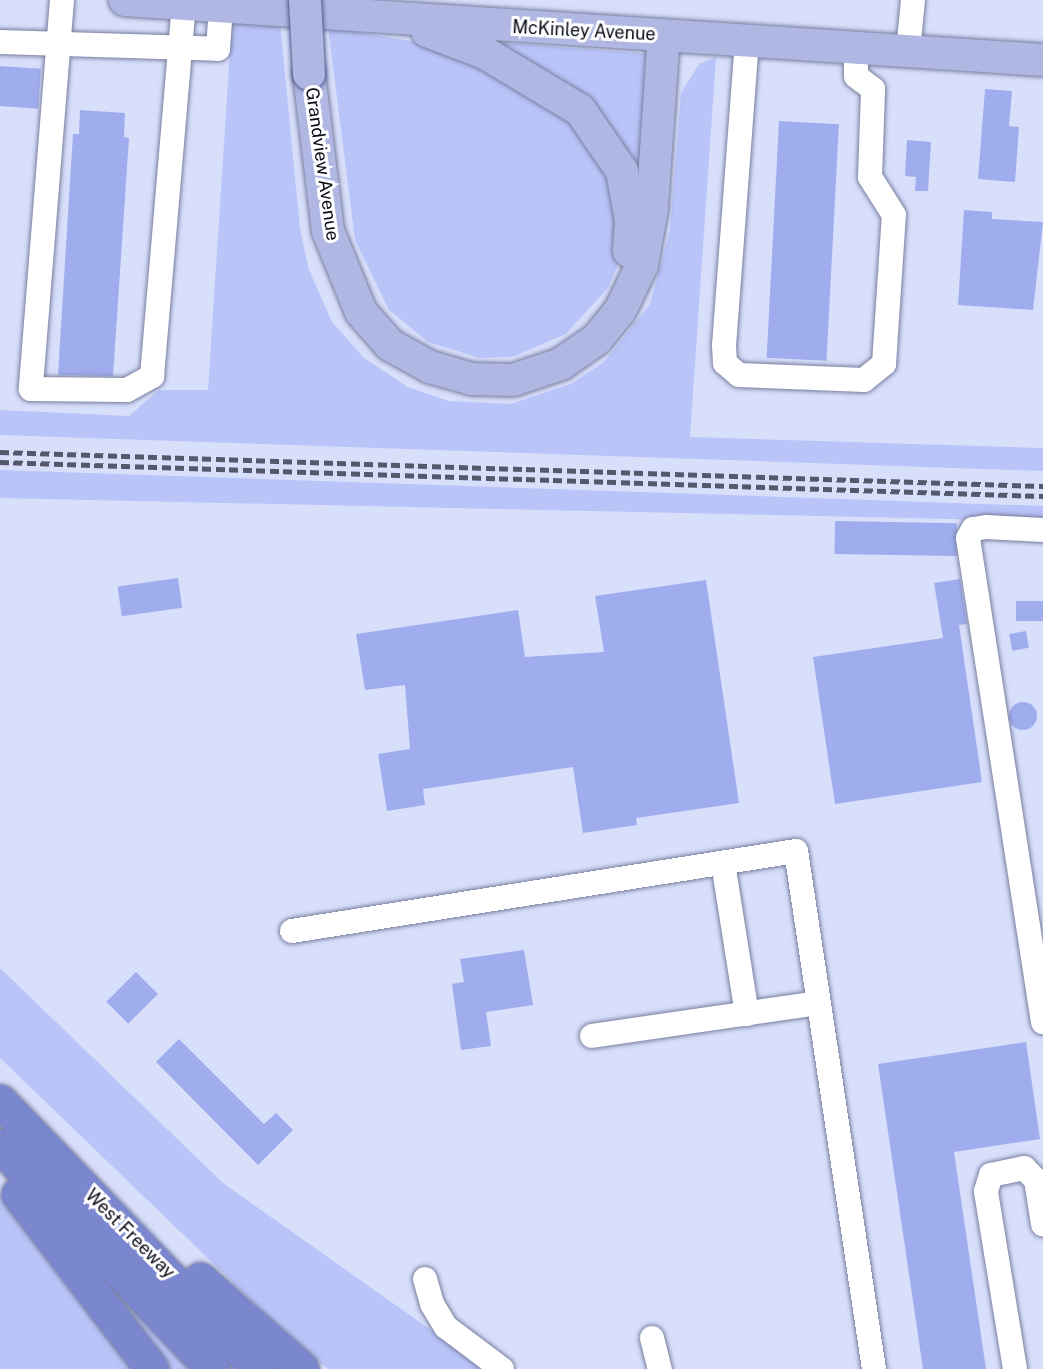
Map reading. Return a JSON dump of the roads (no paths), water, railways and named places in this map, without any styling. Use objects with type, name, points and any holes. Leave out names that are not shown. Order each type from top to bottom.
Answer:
[{"type":"highway","name":"West Freeway","points":[[0,1101],[258,1369]]},
{"type":"highway","points":[[27,1128],[302,1369]]},
{"type":"highway","name":"West Freeway","points":[[0,1146],[212,1369]]},
{"type":"highway","points":[[0,1172],[152,1369]]},
{"type":"main road","name":"McKinley Avenue","points":[[125,0],[409,13],[664,35],[1043,60]]},
{"type":"main road","name":"Grandview Avenue","points":[[305,0],[309,74],[328,231],[338,262],[361,312],[390,345],[447,374],[513,380],[561,364],[597,339],[620,311],[642,265],[648,237],[664,35]]},
{"type":"main road","points":[[409,13],[546,85],[595,128],[622,171],[628,195],[631,221],[620,311]]},
{"type":"lane","points":[[62,0],[31,389],[114,392],[152,376],[184,3]]},
{"type":"lane","points":[[909,51],[913,0]]},
{"type":"lane","points":[[0,42],[218,49],[221,6]]},
{"type":"lane","points":[[747,40],[724,345],[725,363],[739,375],[864,380],[884,364],[894,215],[870,177],[873,89],[856,76],[856,47]]},
{"type":"lane","points":[[1043,530],[986,527],[973,529],[968,538],[1041,994],[1043,1022]]},
{"type":"lane","points":[[292,931],[796,851],[874,1369]]},
{"type":"lane","points":[[723,863],[747,1014]]},
{"type":"lane","points":[[592,1036],[818,1003]]},
{"type":"lane","points":[[1015,1369],[986,1191],[991,1175],[1024,1168],[1036,1180],[1043,1224]]},
{"type":"lane","points":[[425,1279],[432,1304],[446,1327],[502,1369]]},
{"type":"lane","points":[[652,1338],[660,1369]]},
{"type":"railway","points":[[0,452],[1043,486]]},
{"type":"railway","points":[[0,462],[1043,496]]}]
